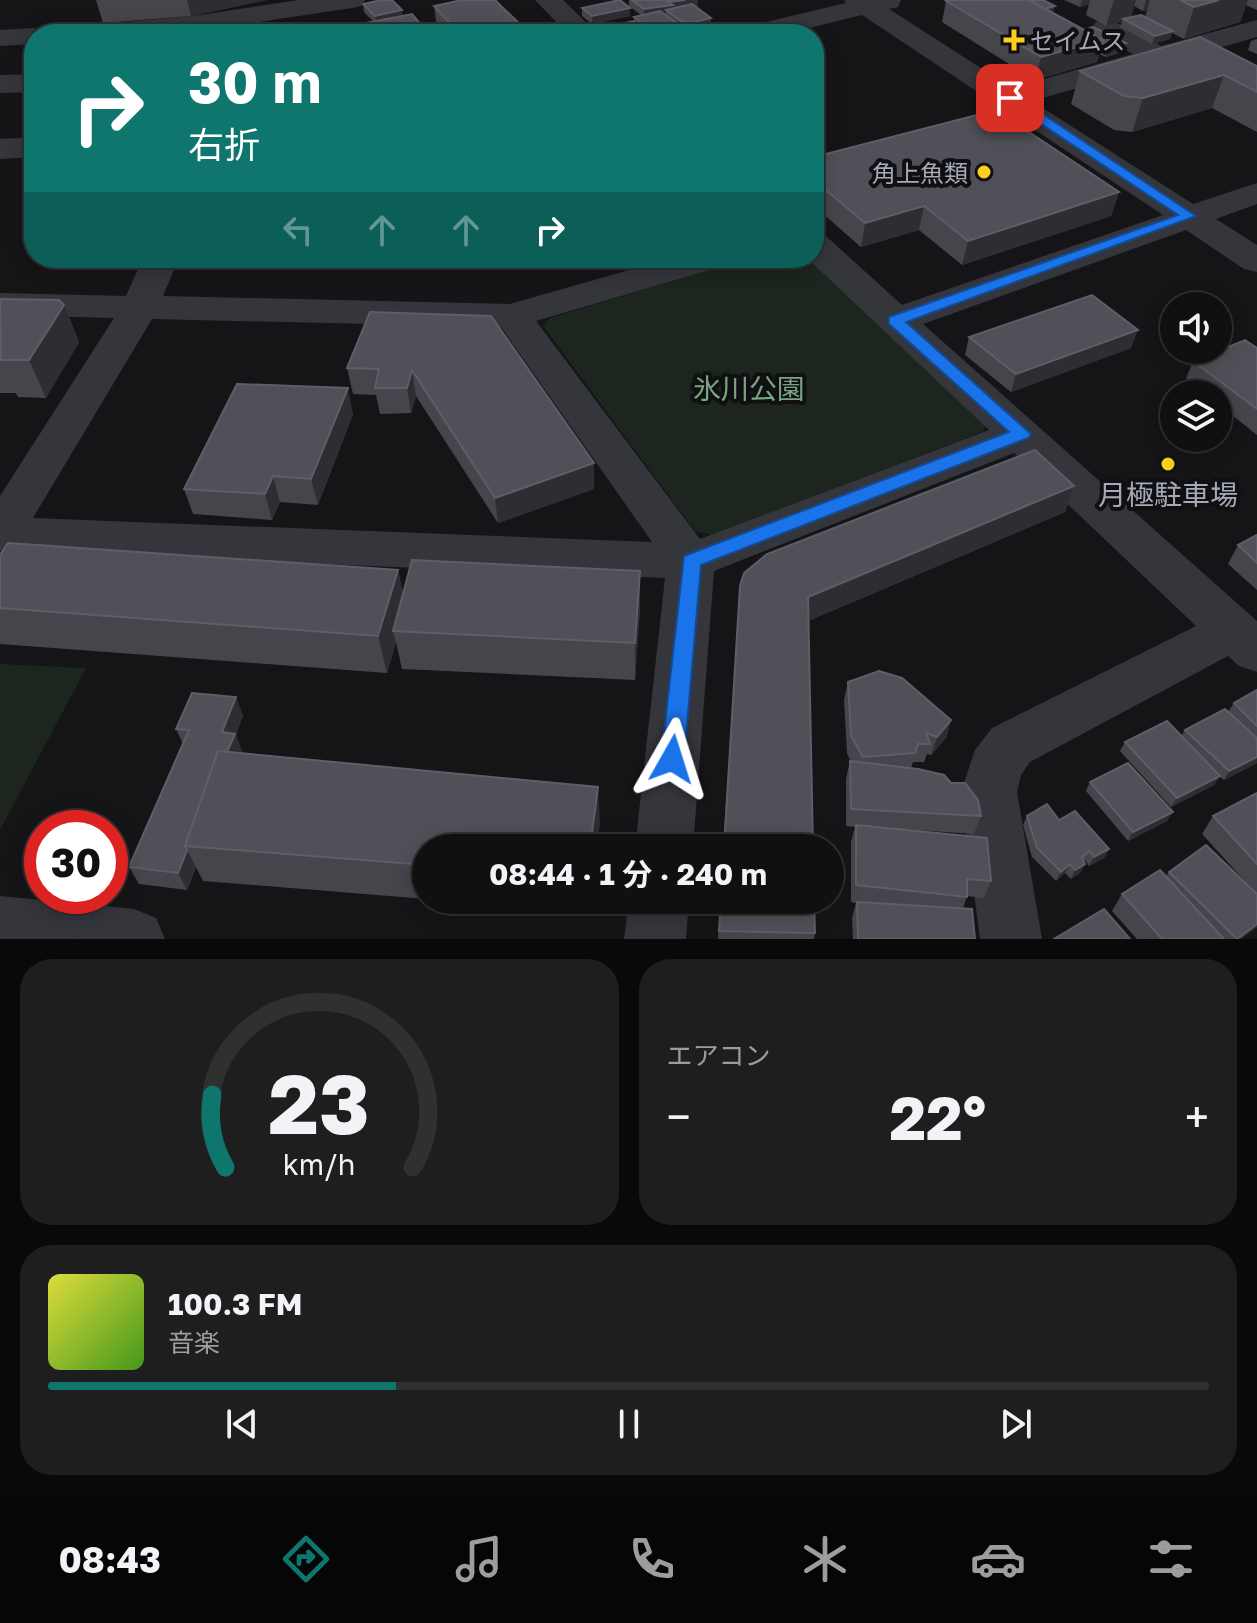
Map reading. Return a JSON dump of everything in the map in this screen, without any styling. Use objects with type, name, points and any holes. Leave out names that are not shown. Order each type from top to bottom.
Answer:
[{"type":"street","points":[[193,24],[352,0]]},
{"type":"street","points":[[548,0],[573,24]]},
{"type":"street","points":[[789,24],[872,2],[1010,98],[1257,261]]},
{"type":"street","points":[[1106,28],[1158,56]]},
{"type":"street","points":[[1010,98],[1257,28]]},
{"type":"street","points":[[0,38],[24,37]]},
{"type":"street","points":[[0,84],[24,83]]},
{"type":"street","points":[[0,149],[24,148]]},
{"type":"street","points":[[894,321],[1257,193]]},
{"type":"street","points":[[824,254],[1245,641],[1011,745],[995,767],[989,792],[1011,939]]},
{"type":"street","points":[[157,268],[140,307],[0,534],[691,561],[1022,434]]},
{"type":"street","points":[[0,304],[512,316],[676,268]]},
{"type":"street","points":[[512,316],[691,561],[665,834]]},
{"type":"street","points":[[655,939],[658,914]]},
{"type":"street","points":[[0,926],[134,939]]},
{"type":"green space","name":"氷川公園","points":[[715,268],[822,268],[987,422],[984,431],[712,535],[695,531],[543,326],[550,318]]},
{"type":"green space","points":[[0,664],[86,668],[0,830]]},
{"type":"building","points":[[392,0],[402,10],[375,16],[363,4]]},
{"type":"building","points":[[462,0],[495,0],[520,24],[451,24],[434,6]]},
{"type":"building","points":[[620,0],[630,8],[592,16],[582,8]]},
{"type":"building","points":[[632,0],[685,0],[644,9]]},
{"type":"building","points":[[1029,0],[1103,40],[1041,57],[946,1]]},
{"type":"building","points":[[1029,0],[1043,0],[1055,6],[1045,9]]},
{"type":"building","points":[[1180,0],[1219,0],[1194,7]]},
{"type":"building","points":[[692,4],[711,18],[690,23],[681,21],[666,10]]},
{"type":"building","points":[[660,11],[678,24],[643,24],[634,17]]},
{"type":"building","points":[[412,14],[420,24],[367,24]]},
{"type":"building","points":[[1141,15],[1173,31],[1155,36],[1123,19]]},
{"type":"building","points":[[1093,27],[1126,43],[1108,49],[1102,45],[1103,40],[1083,30]]},
{"type":"building","points":[[1200,37],[1257,66],[1257,92],[1224,75],[1143,98],[1124,96],[1080,71]]},
{"type":"building","points":[[996,110],[1119,192],[968,241],[924,206],[865,223],[824,188],[824,154]]},
{"type":"building","points":[[1092,295],[1138,330],[1016,374],[969,337]]},
{"type":"building","points":[[0,299],[59,300],[64,305],[29,360],[1,360]]},
{"type":"building","points":[[370,312],[491,316],[594,463],[495,498],[412,370],[407,388],[375,388],[379,369],[347,368]]},
{"type":"building","points":[[1245,340],[1257,348],[1257,409],[1232,390],[1232,380],[1218,380],[1197,364],[1232,364],[1232,345]]},
{"type":"building","points":[[237,384],[348,388],[311,479],[273,476],[265,494],[184,489]]},
{"type":"building","points":[[1035,450],[1074,486],[808,597],[813,834],[725,834],[740,586],[744,573],[767,554]]},
{"type":"building","points":[[1257,535],[1257,563],[1238,545]]},
{"type":"building","points":[[8,543],[398,570],[378,636],[0,608],[0,555]]},
{"type":"building","points":[[412,560],[640,571],[635,643],[393,631]]},
{"type":"building","points":[[879,671],[902,678],[951,720],[937,737],[926,733],[930,744],[918,744],[915,753],[863,757],[851,736],[848,682]]},
{"type":"building","points":[[1257,690],[1257,726],[1234,703]]},
{"type":"building","points":[[192,693],[236,697],[222,732],[235,734],[227,752],[218,751],[178,873],[129,867],[189,730],[176,729]]},
{"type":"building","points":[[1225,709],[1257,738],[1257,757],[1229,771],[1185,730]]},
{"type":"building","points":[[1167,721],[1220,776],[1177,798],[1125,742]]},
{"type":"building","points":[[218,751],[598,787],[592,834],[412,834],[412,864],[185,846]]},
{"type":"building","points":[[850,761],[918,769],[944,775],[951,783],[965,783],[978,800],[981,816],[851,809]]},
{"type":"building","points":[[1128,763],[1173,812],[1133,832],[1090,782]]},
{"type":"building","points":[[1257,793],[1257,864],[1213,816]]},
{"type":"building","points":[[1047,804],[1059,820],[1075,811],[1109,849],[1094,857],[1089,851],[1082,857],[1085,864],[1075,870],[1070,864],[1061,872],[1037,848],[1027,816]]},
{"type":"building","points":[[856,825],[987,838],[991,881],[967,879],[967,897],[856,885]]},
{"type":"building","points":[[1206,845],[1257,894],[1257,924],[1237,939],[1169,872]]},
{"type":"building","points":[[1160,870],[1224,939],[1162,939],[1122,894]]},
{"type":"building","points":[[857,902],[972,909],[975,939],[858,939]]},
{"type":"building","points":[[1104,909],[1130,939],[1054,939]]},
{"type":"building","points":[[720,914],[814,914],[815,933],[719,931]]},
{"type":"place","name":"セイムス","points":[[1014,40]]},
{"type":"place","name":"角上魚類","points":[[984,172]]},
{"type":"place","name":"月極駐車場","points":[[1168,464]]},
{"type":"route","points":[[672,759],[691,561],[1022,434],[894,321],[1189,216],[1010,98]]}]
